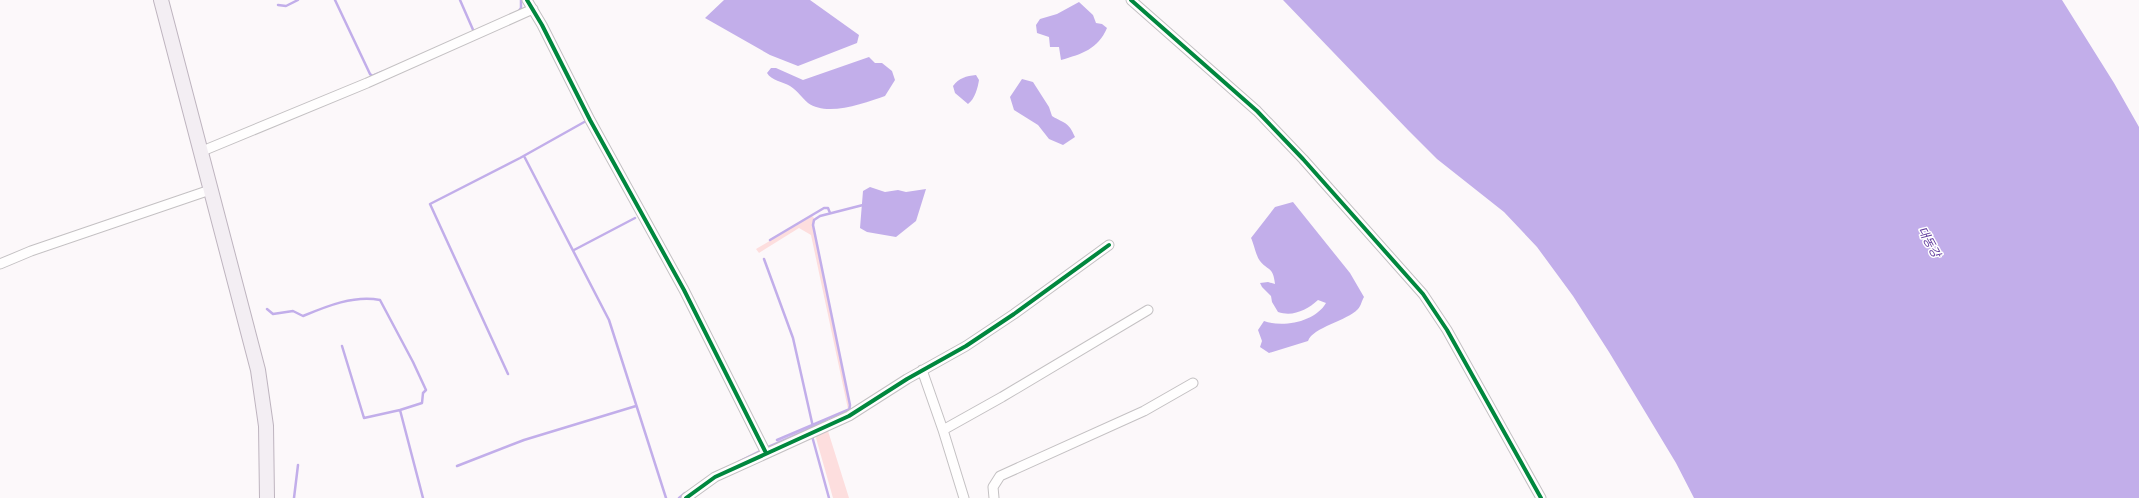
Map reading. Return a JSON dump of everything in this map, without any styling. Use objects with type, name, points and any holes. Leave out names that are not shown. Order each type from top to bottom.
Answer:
[{"type":"main road","points":[[161,0],[258,370],[266,426],[267,498]]},
{"type":"street","points":[[526,0],[533,9],[590,120],[684,290],[766,453]]},
{"type":"street","points":[[1131,0],[1257,110],[1314,170],[1423,294],[1447,330],[1541,498]]},
{"type":"street","points":[[200,152],[368,83],[533,9]]},
{"type":"street","points":[[0,264],[31,251],[210,190]]},
{"type":"street","points":[[686,498],[715,477],[849,416],[922,370],[966,346],[1014,314],[1109,245]]},
{"type":"street","points":[[943,430],[1002,397],[1148,310]]},
{"type":"street","points":[[922,370],[943,430],[964,498]]},
{"type":"street","points":[[994,498],[993,487],[1000,476],[1144,411],[1193,383]]},
{"type":"shaded area","points":[[812,216],[814,218],[813,225],[850,409],[848,409],[811,235],[799,228],[759,253],[756,249]]},
{"type":"shaded area","points":[[828,431],[849,498],[833,498],[816,438],[817,435]]},
{"type":"water","points":[[724,0],[810,0],[859,35],[857,43],[798,66],[770,55],[705,18]]},
{"type":"water","name":"대동강","points":[[1283,0],[2062,0],[2114,83],[2139,127],[2139,498],[1694,498],[1676,463],[1609,352],[1573,296],[1537,247],[1504,212],[1437,159]]},
{"type":"water","points":[[1079,2],[1093,15],[1096,23],[1102,24],[1107,28],[1094,46],[1082,53],[1061,60],[1059,47],[1050,47],[1049,37],[1037,33],[1036,25],[1040,19],[1057,14]]},
{"type":"water","points":[[869,57],[875,63],[882,63],[892,71],[895,80],[885,96],[857,105],[835,109],[816,107],[808,103],[796,90],[774,79],[767,73],[771,68],[776,68],[803,80]]},
{"type":"water","points":[[976,75],[979,80],[977,89],[973,99],[968,104],[955,93],[953,86],[963,78]]},
{"type":"water","points":[[1022,79],[1033,82],[1049,107],[1052,116],[1068,125],[1075,137],[1063,145],[1049,139],[1038,125],[1014,110],[1010,97]]},
{"type":"water","points":[[870,187],[885,192],[898,190],[906,192],[926,189],[916,221],[896,237],[867,232],[860,228],[863,191]]},
{"type":"water","points":[[1293,202],[1350,273],[1364,297],[1359,308],[1353,313],[1316,332],[1308,341],[1269,353],[1260,347],[1262,341],[1258,330],[1264,321],[1280,324],[1298,322],[1314,315],[1321,310],[1326,303],[1318,300],[1300,312],[1289,314],[1278,312],[1272,302],[1271,296],[1260,283],[1268,282],[1275,284],[1273,274],[1259,259],[1251,238],[1275,207]]},
{"type":"waterway","points":[[278,5],[286,6],[298,0]]},
{"type":"waterway","points":[[335,0],[370,74],[372,76],[382,72]]},
{"type":"waterway","points":[[460,0],[474,32]]},
{"type":"waterway","points":[[518,12],[521,8],[521,0]]},
{"type":"waterway","points":[[508,374],[430,204],[520,158],[586,121]]},
{"type":"waterway","points":[[524,156],[609,320],[666,498]]},
{"type":"waterway","points":[[849,412],[850,405],[813,225],[814,220],[820,216],[863,205]]},
{"type":"waterway","points":[[770,240],[824,208],[828,208],[830,213]]},
{"type":"waterway","points":[[574,250],[635,218]]},
{"type":"waterway","points":[[764,259],[793,338],[813,427]]},
{"type":"waterway","points":[[267,309],[273,314],[293,311],[303,316],[341,302],[360,299],[380,300],[426,390],[423,393],[422,403],[400,410]]},
{"type":"waterway","points":[[342,346],[364,418],[400,410],[423,498]]},
{"type":"waterway","points":[[457,466],[524,440],[636,406]]},
{"type":"waterway","points":[[777,440],[850,409]]},
{"type":"waterway","points":[[766,448],[826,422]]},
{"type":"waterway","points":[[812,436],[829,498]]},
{"type":"waterway","points":[[738,462],[762,450]]},
{"type":"waterway","points":[[294,498],[298,465]]},
{"type":"waterway","points":[[679,498],[685,493]]},
{"type":"cycle path","points":[[527,0],[542,25],[590,120],[684,290],[766,453]]},
{"type":"cycle path","points":[[1131,0],[1257,111],[1303,159],[1423,294],[1447,330],[1541,498]]},
{"type":"cycle path","points":[[686,498],[715,477],[849,416],[907,379],[966,346],[1014,314],[1109,245]]}]
